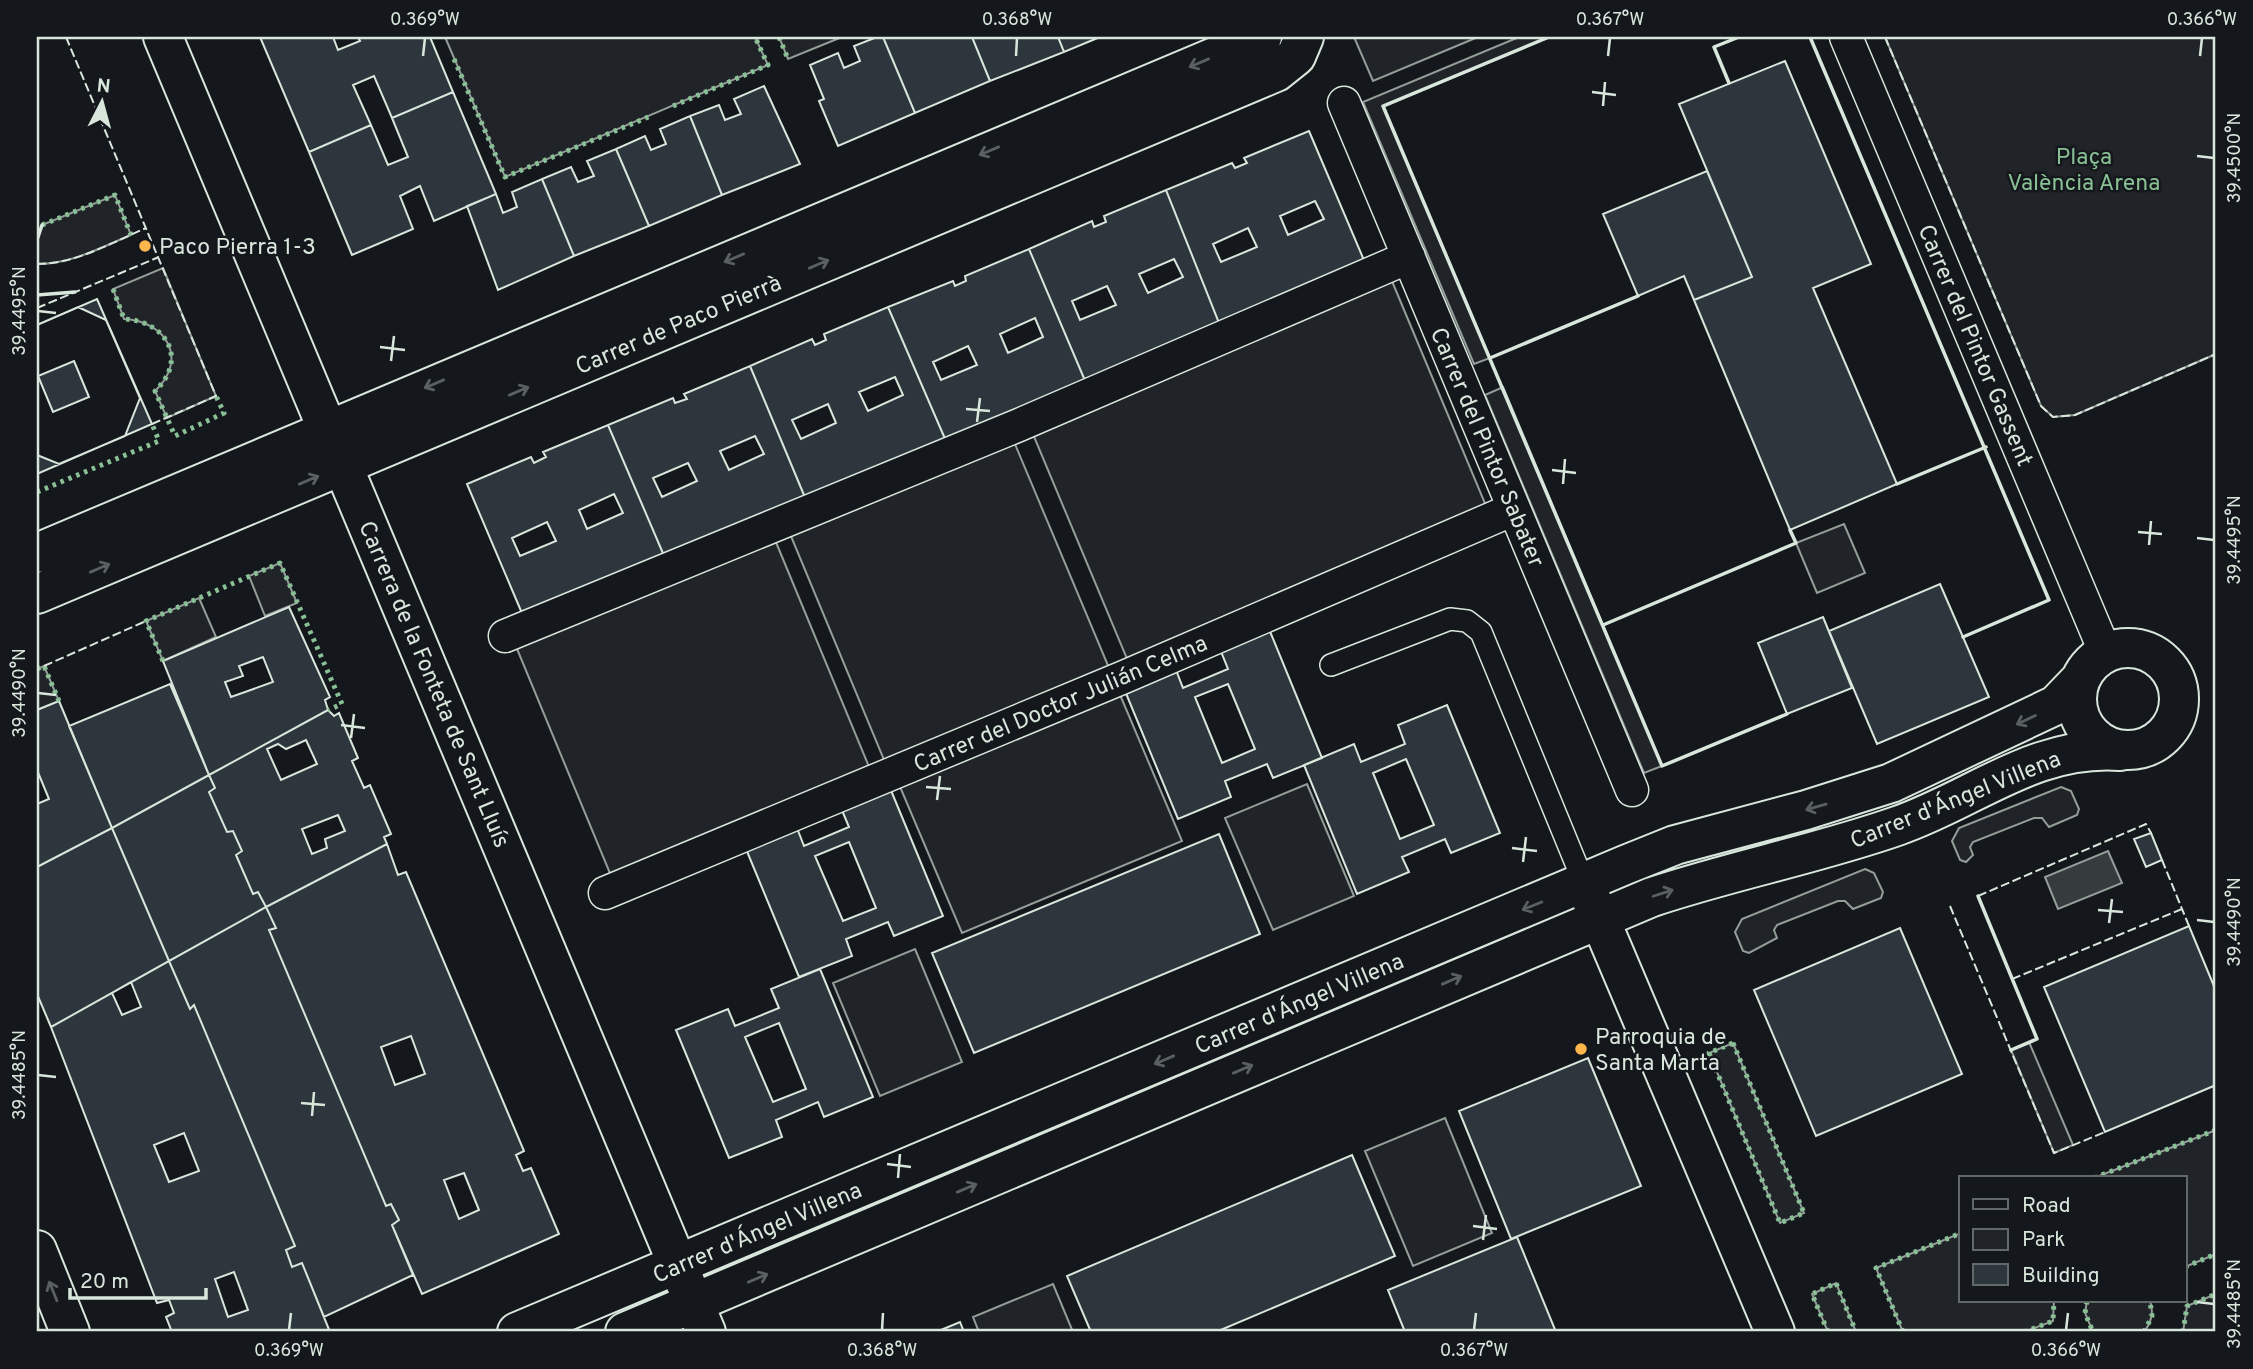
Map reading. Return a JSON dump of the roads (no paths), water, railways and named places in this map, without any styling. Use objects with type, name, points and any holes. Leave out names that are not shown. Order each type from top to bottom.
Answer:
[{"type":"street","name":"Carrera de la Fonteta de Sant Lluís","points":[[163,37],[700,1318]]},
{"type":"street","name":"Carrer de Paco Pierrà","points":[[37,553],[328,428],[1262,37]]},
{"type":"street","name":"Carrer de Paco Pierrà","points":[[37,594],[1276,72],[1296,56],[1304,37]]},
{"type":"street","name":"Carrer del Pintor Gassent","points":[[1846,37],[2093,667]]},
{"type":"street","name":"Carrer del Pintor Sabater","points":[[1344,103],[1632,790]]},
{"type":"street","points":[[505,636],[1019,425],[1409,257]]},
{"type":"street","name":"Carrer del Doctor Julián Celma","points":[[605,893],[1124,677],[1514,509]]},
{"type":"street","points":[[2124,648],[2152,653],[2173,673],[2180,701],[2171,729],[2149,747],[2120,751],[2098,743],[2082,726],[2076,703],[2093,667],[2124,648]]},
{"type":"street","name":"Carrer d'Ángel Villena","points":[[517,1332],[1675,845],[1817,807],[1891,783],[2056,705],[2093,667]]},
{"type":"street","name":"Carrer d'Ángel Villena","points":[[625,1332],[700,1318],[1599,918],[1691,884],[1843,845],[1901,825],[2041,759],[2074,751],[2120,751]]},
{"type":"street","points":[[1584,883],[1775,1332]]},
{"type":"street","points":[[37,1250],[70,1332]]},
{"type":"lane","points":[[1331,665],[1450,619],[1467,621],[1481,632],[1584,883]]},
{"type":"place","name":"Paco Pierra 1-3","points":[[145,246]]},
{"type":"place","name":"Parroquia de Santa Marta","points":[[1581,1049]]},
{"type":"park label","name":"Plaça València Arena","points":[[2084,169]]}]
